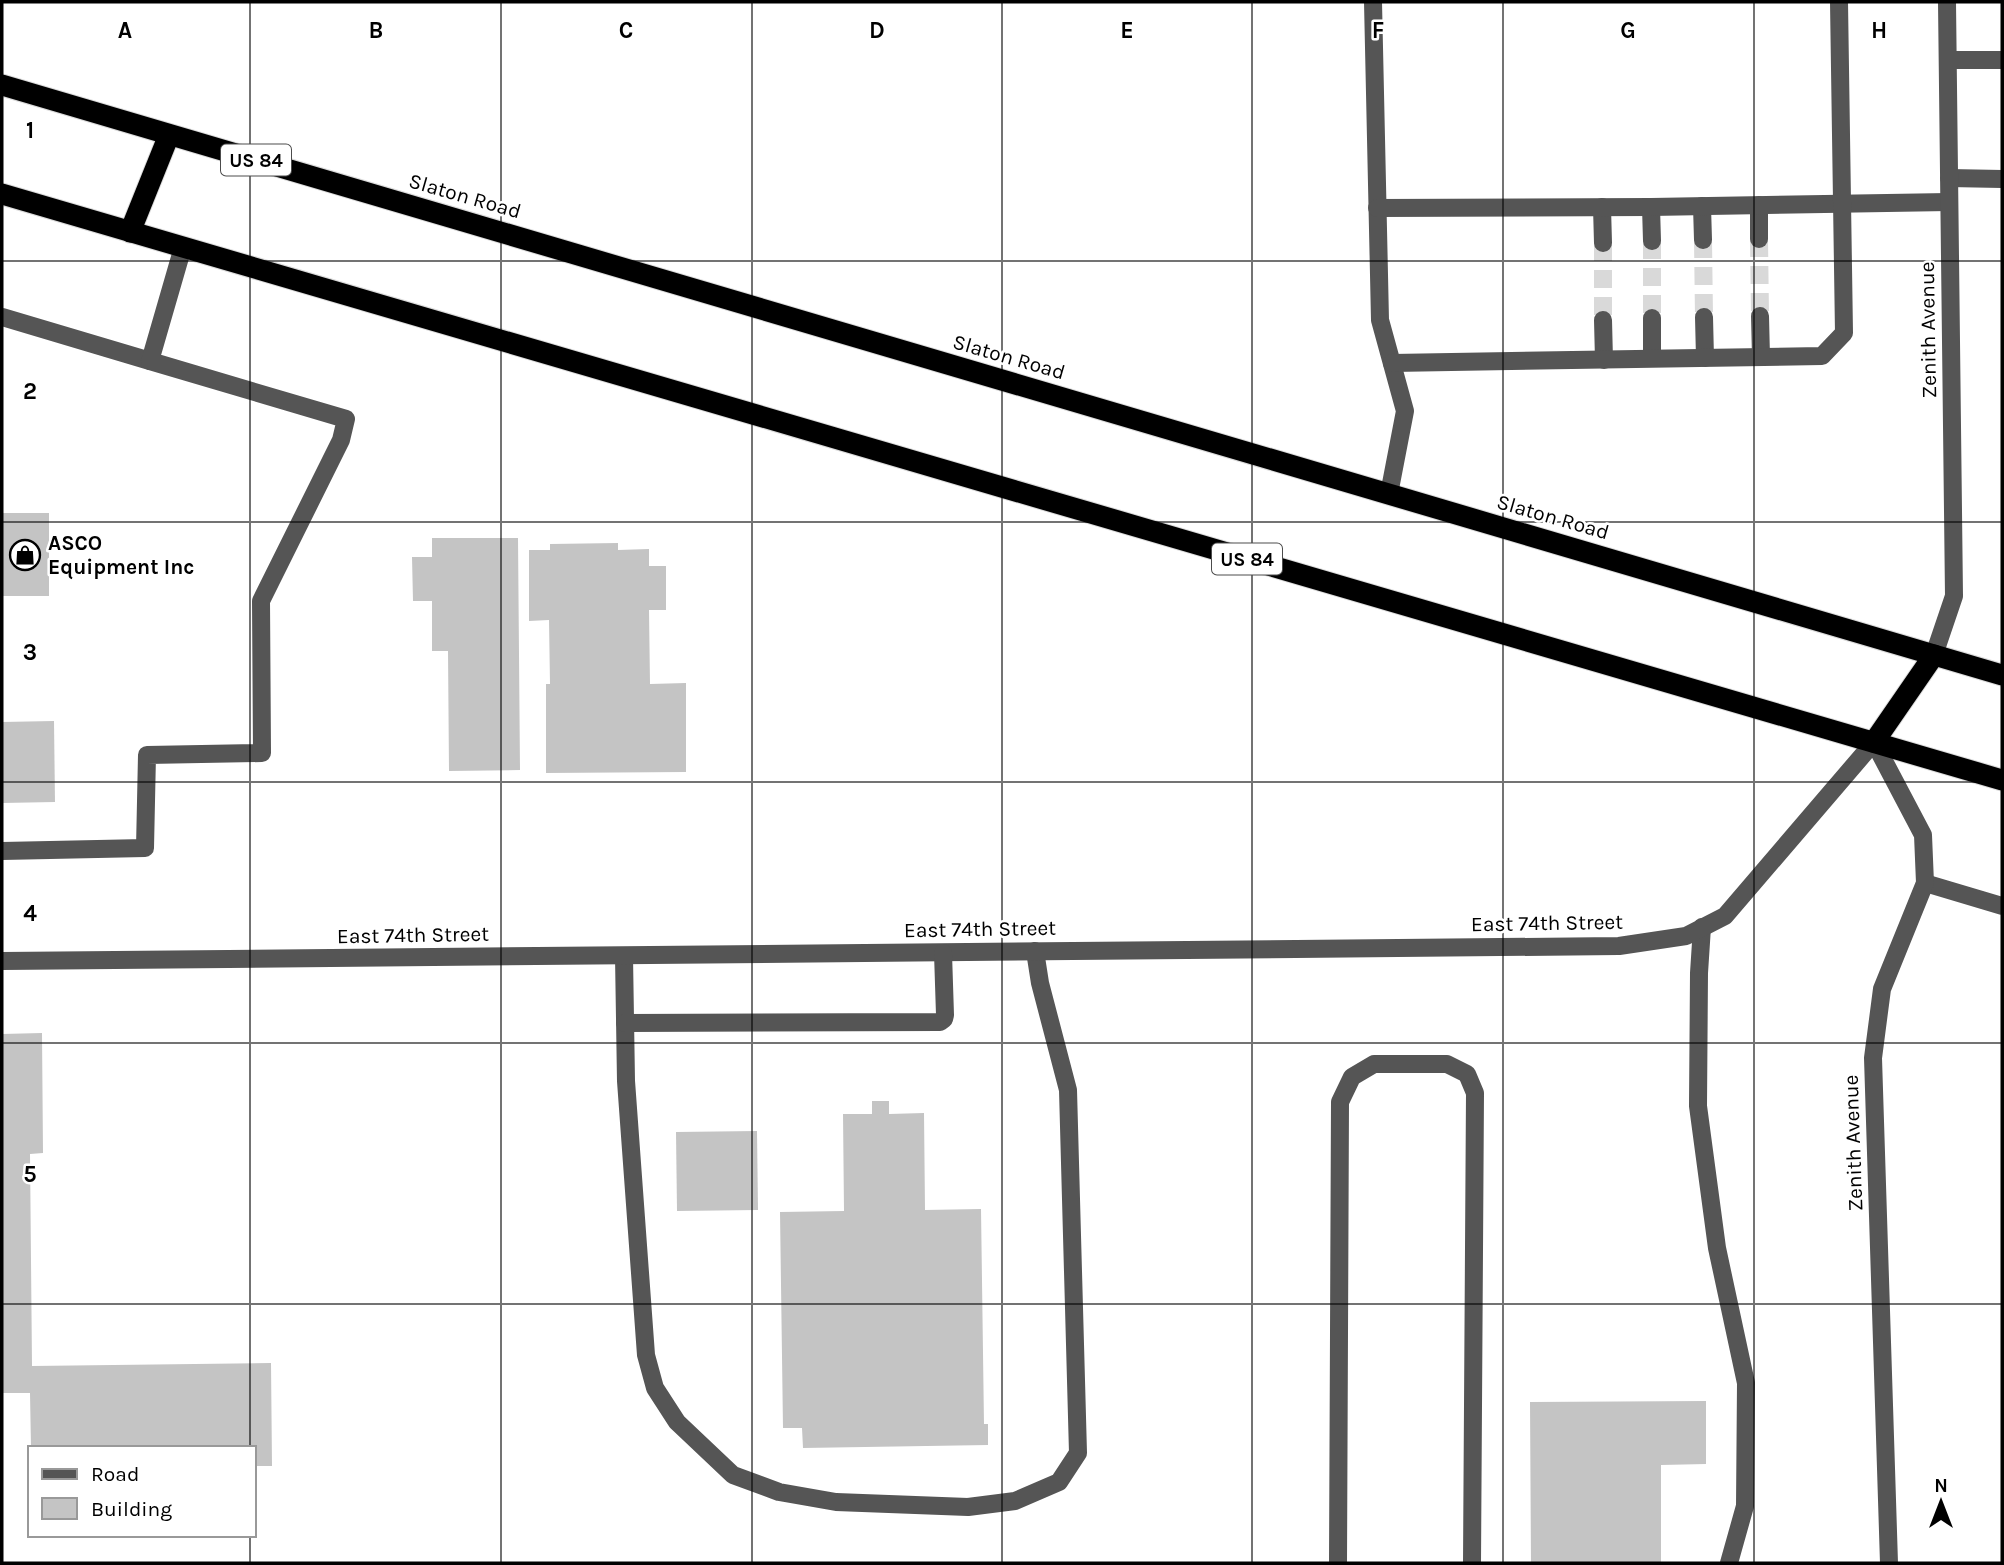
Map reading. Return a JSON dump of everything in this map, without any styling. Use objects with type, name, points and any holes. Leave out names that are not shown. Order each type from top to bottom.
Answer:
[{"type":"highway","name":"Slaton Road","points":[[2,85],[2002,675]]},
{"type":"highway","points":[[130,232],[169,135]]},
{"type":"highway","name":"US 84","points":[[2,194],[2002,780]]},
{"type":"highway","points":[[1874,742],[1934,655]]},
{"type":"street","points":[[1373,2],[1380,320],[1405,411],[1389,494]]},
{"type":"street","points":[[1392,363],[1822,356],[1844,333],[1839,2]]},
{"type":"street","name":"Zenith Avenue","points":[[1934,655],[1954,596],[1947,2]]},
{"type":"street","points":[[1948,60],[2002,60]]},
{"type":"street","points":[[1949,178],[2002,178]]},
{"type":"street","points":[[1377,208],[1949,202]]},
{"type":"street","points":[[1759,205],[1759,239]]},
{"type":"street","points":[[1702,206],[1703,240]]},
{"type":"street","points":[[1602,207],[1603,243]]},
{"type":"street","points":[[1651,207],[1652,241]]},
{"type":"street","points":[[150,361],[183,247]]},
{"type":"street","points":[[1760,316],[1760,357]]},
{"type":"street","points":[[2,317],[346,419],[341,440],[261,601],[262,753],[147,755],[145,848],[2,850]]},
{"type":"street","points":[[1704,317],[1705,358]]},
{"type":"street","points":[[1652,318],[1652,358]]},
{"type":"street","points":[[1603,320],[1604,360]]},
{"type":"street","name":"Zenith Avenue","points":[[1874,742],[1923,835],[1925,883],[1882,989],[1873,1058],[1889,1563]]},
{"type":"street","name":"East 74th Street","points":[[2,961],[1619,946],[1686,936],[1725,915],[1874,742]]},
{"type":"street","points":[[1925,883],[2002,906]]},
{"type":"street","points":[[1702,927],[1698,1106],[1717,1248],[1746,1383],[1745,1506],[1729,1563]]},
{"type":"street","points":[[624,956],[625,1081],[646,1355],[655,1388],[677,1422],[733,1475],[779,1492],[836,1502],[968,1507],[1015,1501],[1059,1482],[1079,1453],[1068,1090],[1040,983],[1035,951]]},
{"type":"street","points":[[625,1023],[940,1022],[945,1015],[943,953]]},
{"type":"street","points":[[1338,1563],[1340,1102],[1352,1077],[1374,1064],[1447,1064],[1467,1074],[1475,1093],[1472,1563]]},
{"type":"building","name":"ASCO Equipment Inc","points":[[2,513],[49,513],[49,596],[2,596]]},
{"type":"building","points":[[432,538],[518,538],[520,770],[449,771],[448,651],[432,651],[432,601],[413,601],[412,557],[432,557]]},
{"type":"building","points":[[618,543],[618,550],[649,549],[649,566],[666,566],[666,610],[649,610],[650,684],[686,683],[686,772],[546,773],[546,684],[550,684],[549,620],[529,621],[529,550],[550,550],[550,544]]},
{"type":"building","points":[[54,721],[55,802],[2,803],[2,722]]},
{"type":"building","points":[[42,1033],[43,1153],[30,1154],[32,1366],[271,1363],[272,1466],[256,1466],[256,1446],[31,1446],[30,1393],[2,1393],[2,1034]]},
{"type":"building","points":[[872,1101],[889,1101],[889,1114],[924,1113],[925,1210],[981,1209],[984,1424],[988,1424],[988,1445],[803,1448],[802,1428],[783,1428],[780,1212],[844,1211],[843,1114],[872,1114]]},
{"type":"building","points":[[757,1131],[758,1210],[677,1211],[676,1132]]},
{"type":"building","points":[[1706,1401],[1706,1464],[1661,1465],[1661,1563],[1531,1563],[1530,1402]]},
{"type":"tunnel","points":[[1759,239],[1760,316]]},
{"type":"tunnel","points":[[1703,240],[1704,317]]},
{"type":"tunnel","points":[[1652,241],[1652,318]]},
{"type":"tunnel","points":[[1603,243],[1603,320]]},
{"type":"place","name":"ASCO Equipment Inc","points":[[25,555]]}]
